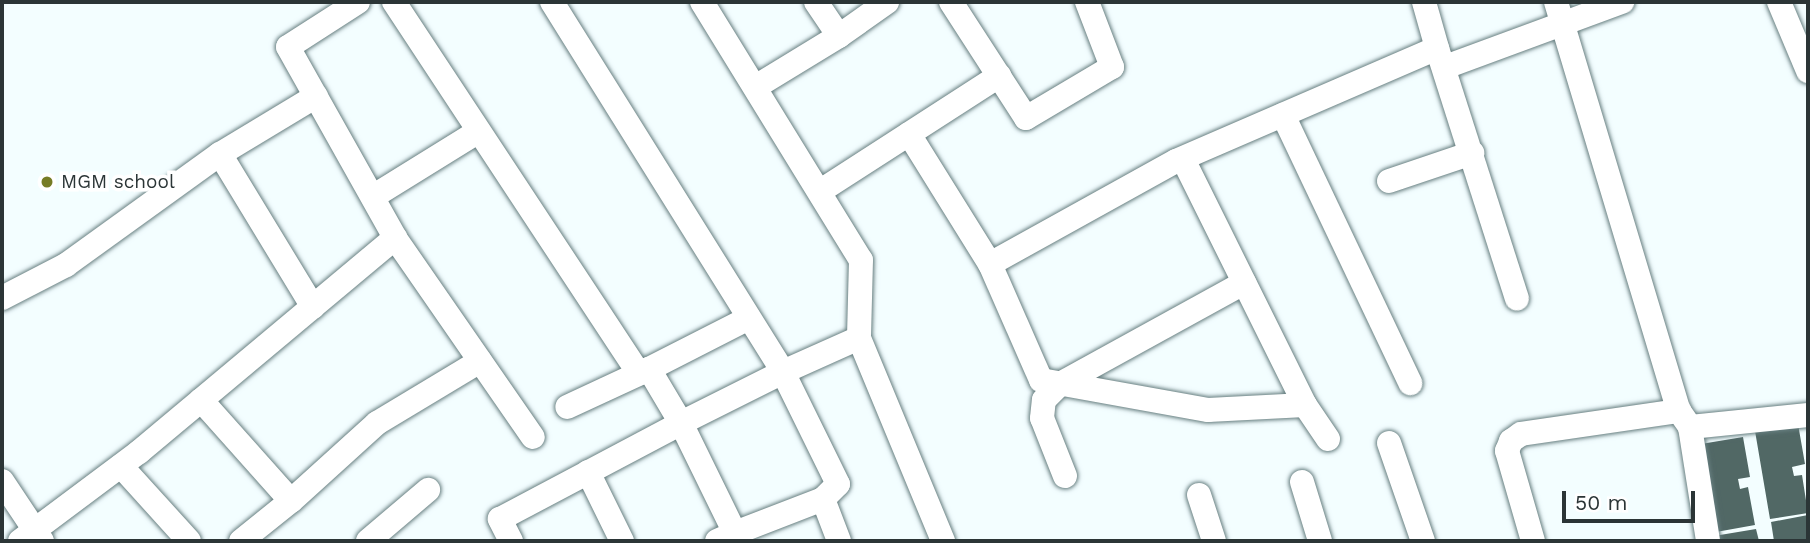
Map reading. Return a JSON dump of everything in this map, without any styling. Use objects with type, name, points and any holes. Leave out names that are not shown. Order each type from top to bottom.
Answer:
[{"type":"street","points":[[358,2],[288,47],[374,196],[395,238],[533,437]]},
{"type":"street","points":[[394,2],[479,131],[681,423],[730,538],[823,499],[838,484],[783,372],[552,2]]},
{"type":"street","points":[[702,2],[822,190],[861,260],[859,338],[943,541]]},
{"type":"street","points":[[816,2],[839,36]]},
{"type":"street","points":[[757,86],[839,36],[887,2]]},
{"type":"street","points":[[951,2],[1026,118],[1112,68],[1087,2]]},
{"type":"street","points":[[1424,2],[1517,299]]},
{"type":"street","points":[[990,264],[1183,159],[1283,115],[1559,14],[1622,2]]},
{"type":"street","points":[[1779,2],[1808,71]]},
{"type":"street","points":[[1559,14],[1685,419],[1708,541]]},
{"type":"street","points":[[822,190],[999,75]]},
{"type":"street","points":[[2,298],[66,265],[220,154],[316,96]]},
{"type":"street","points":[[1283,115],[1410,383]]},
{"type":"street","points":[[374,196],[479,131]]},
{"type":"street","points":[[909,134],[990,264],[1041,380],[1209,410],[1305,405]]},
{"type":"street","points":[[1389,181],[1472,153]]},
{"type":"street","points":[[220,154],[313,306]]},
{"type":"street","points":[[1183,159],[1305,405],[1328,439]]},
{"type":"street","points":[[2,481],[32,538],[395,238]]},
{"type":"street","points":[[1065,476],[1042,418],[1044,400],[1060,384],[1244,283]]},
{"type":"street","points":[[567,407],[644,372],[749,318]]},
{"type":"street","points":[[511,541],[500,519],[681,423],[859,338]]},
{"type":"street","points":[[241,541],[291,501],[377,423],[480,361]]},
{"type":"street","points":[[201,400],[291,501]]},
{"type":"street","points":[[1533,541],[1507,451],[1511,441],[1521,434],[1685,419],[1808,415]]},
{"type":"street","points":[[1389,443],[1423,541]]},
{"type":"street","points":[[121,466],[189,541]]},
{"type":"street","points":[[588,472],[622,541]]},
{"type":"street","points":[[1302,482],[1320,541]]},
{"type":"street","points":[[368,541],[428,489]]},
{"type":"street","points":[[1199,495],[1214,541]]},
{"type":"street","points":[[823,499],[839,541]]},
{"type":"building","points":[[1798,424],[1805,464],[1792,467],[1794,476],[1802,475],[1808,513],[1770,519],[1755,431]]},
{"type":"building","points":[[1743,437],[1750,477],[1738,479],[1740,489],[1748,487],[1755,525],[1716,532],[1701,444]]},
{"type":"building","points":[[1808,515],[1808,541],[1774,541],[1771,522]]},
{"type":"building","points":[[1756,529],[1759,541],[1715,541],[1714,536]]},
{"type":"place","name":"MGM school","points":[[47,182]]}]
